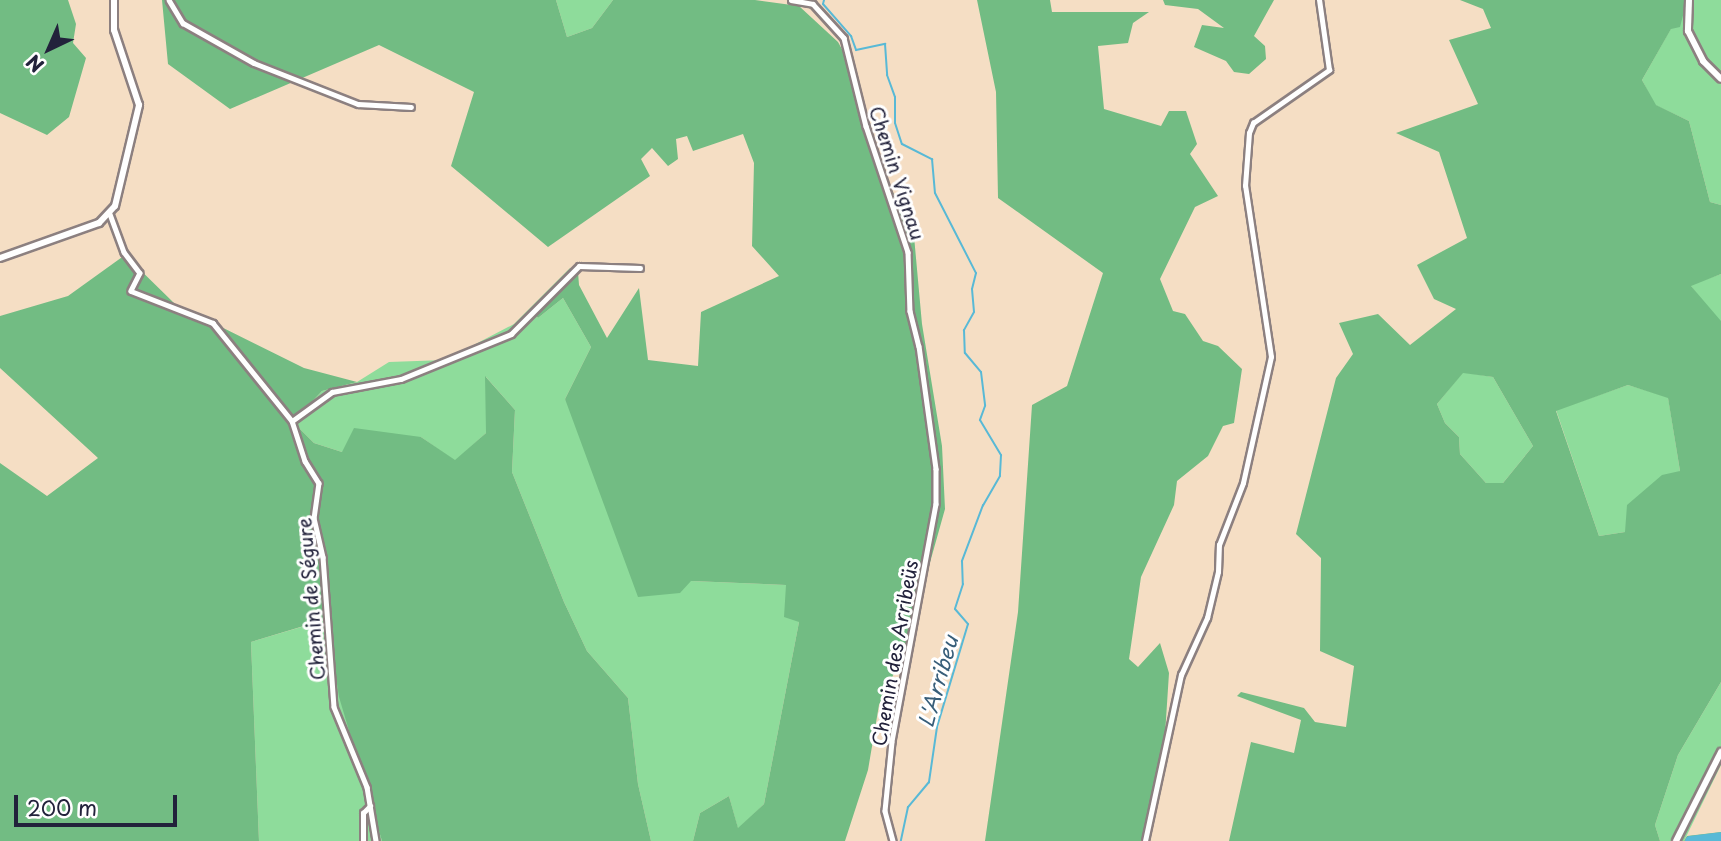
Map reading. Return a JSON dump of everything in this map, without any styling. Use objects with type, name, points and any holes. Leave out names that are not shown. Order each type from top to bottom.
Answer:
[{"type":"street","points":[[0,258],[99,223],[110,214],[139,105],[114,30],[114,0]]},
{"type":"street","points":[[169,0],[183,23],[254,63],[358,104],[411,107]]},
{"type":"street","name":"Chemin Vignau","points":[[791,0],[813,4],[844,38],[866,126],[908,252],[910,311],[919,346],[936,469]]},
{"type":"street","points":[[1145,841],[1181,675],[1207,618],[1218,572],[1219,545],[1243,483],[1271,356],[1250,233],[1245,186],[1249,133],[1253,123],[1329,70],[1320,0]]},
{"type":"street","points":[[1689,0],[1687,13],[1695,47],[1721,79]]},
{"type":"street","name":"Chemin de Ségure","points":[[110,214],[124,252],[140,273],[131,291],[213,323],[292,421],[321,494],[314,518],[323,557],[334,707],[367,787],[376,841]]},
{"type":"street","points":[[292,421],[332,392],[401,379],[511,334],[579,266],[640,268]]},
{"type":"street","name":"Chemin des Arribeüs","points":[[893,841],[885,811],[892,742],[936,504],[936,469]]},
{"type":"street","points":[[1676,841],[1721,752]]},
{"type":"street","points":[[363,841],[363,813],[370,805]]},
{"type":"green space","points":[[0,0],[68,0],[76,24],[73,43],[86,58],[69,117],[47,135],[0,113]]},
{"type":"green space","points":[[162,0],[556,0],[567,37],[592,28],[613,0],[755,0],[799,6],[838,42],[850,64],[891,188],[914,236],[922,324],[942,446],[945,509],[906,648],[879,705],[868,770],[845,841],[693,841],[700,813],[729,796],[738,828],[764,804],[799,622],[784,617],[786,585],[691,581],[680,593],[638,597],[565,399],[591,347],[563,298],[538,318],[534,314],[578,272],[579,285],[607,338],[639,288],[648,360],[698,366],[701,312],[779,276],[752,246],[754,163],[743,134],[693,151],[687,136],[676,139],[678,159],[668,166],[652,148],[641,159],[650,176],[548,247],[451,166],[474,92],[379,45],[230,109],[168,64]]},
{"type":"green space","points":[[556,0],[613,0],[592,28],[567,37]]},
{"type":"green space","points":[[977,0],[1050,0],[1052,12],[1149,12],[1133,23],[1128,43],[1098,46],[1104,109],[1161,126],[1169,111],[1186,111],[1197,144],[1190,154],[1218,196],[1195,207],[1160,279],[1173,311],[1185,314],[1203,341],[1218,346],[1242,369],[1234,423],[1223,426],[1208,456],[1177,481],[1174,505],[1141,577],[1129,659],[1138,667],[1160,643],[1169,673],[1164,750],[1145,841],[985,841],[1018,612],[1032,405],[1067,386],[1103,273],[998,198],[996,92]]},
{"type":"green space","points":[[1163,0],[1274,0],[1254,36],[1265,46],[1266,59],[1249,74],[1234,72],[1226,61],[1194,47],[1202,25],[1224,28],[1198,9],[1165,5]]},
{"type":"green space","points":[[1460,0],[1687,0],[1680,27],[1671,29],[1642,80],[1656,105],[1689,121],[1710,202],[1721,205],[1721,274],[1691,286],[1721,321],[1721,682],[1678,755],[1655,825],[1660,841],[1229,841],[1251,742],[1294,753],[1301,720],[1237,696],[1241,692],[1304,708],[1315,722],[1346,727],[1354,666],[1320,651],[1321,558],[1296,534],[1336,378],[1353,354],[1339,323],[1378,314],[1410,345],[1456,309],[1434,299],[1417,265],[1467,238],[1439,152],[1396,133],[1478,104],[1449,40],[1491,28],[1483,9]],"holes":[[[1463,373],[1493,377],[1533,446],[1503,483],[1486,483],[1460,454],[1459,437],[1445,423],[1437,404]],[[1628,385],[1668,398],[1680,471],[1662,475],[1627,505],[1625,532],[1599,536],[1556,411]]]},
{"type":"green space","points":[[1687,0],[1721,0],[1721,205],[1710,202],[1689,121],[1655,105],[1642,80]]},
{"type":"green space","points":[[125,255],[175,304],[304,368],[357,382],[322,391],[293,422],[314,443],[342,452],[354,428],[421,437],[455,460],[486,433],[485,376],[515,410],[512,472],[564,602],[587,651],[628,698],[638,784],[651,841],[382,841],[339,697],[327,619],[251,642],[259,841],[0,841],[0,463],[47,496],[98,458],[0,368],[0,316],[68,296]]},
{"type":"green space","points":[[570,268],[578,272],[535,315],[538,318],[563,298],[591,347],[565,399],[691,581],[786,585],[799,622],[764,804],[738,829],[729,796],[700,813],[693,841],[651,841],[638,784],[628,698],[587,651],[564,602],[512,472],[515,410],[486,377],[486,433],[455,461],[421,437],[342,452],[314,443],[293,422],[322,391],[357,382],[389,362],[445,360],[514,324]]},
{"type":"green space","points":[[1721,274],[1721,321],[1719,322],[1690,285]]},
{"type":"green space","points":[[1463,372],[1493,377],[1533,446],[1503,483],[1486,483],[1460,454],[1459,437],[1445,423],[1437,404]]},
{"type":"green space","points":[[1628,385],[1668,397],[1680,471],[1625,532],[1599,536],[1556,410]]},
{"type":"green space","points":[[328,619],[382,841],[259,841],[251,642]]},
{"type":"green space","points":[[1721,682],[1721,765],[1684,841],[1660,841],[1655,825],[1678,755]]},
{"type":"green space","points":[[1721,832],[1721,841],[1684,841],[1687,836]]},
{"type":"waterway","name":"L'Arribeu","points":[[824,0],[823,4],[851,36],[856,50],[885,44],[887,75],[895,97],[895,123],[902,144],[932,159],[935,193],[976,273],[972,289],[974,312],[964,330],[965,353],[981,372],[985,406],[980,420],[1001,455],[1000,476],[983,505],[962,561],[963,584],[955,609],[968,624],[937,727],[929,782],[908,807],[901,841]]},
{"type":"waterway","points":[[1690,841],[1721,837]]}]
